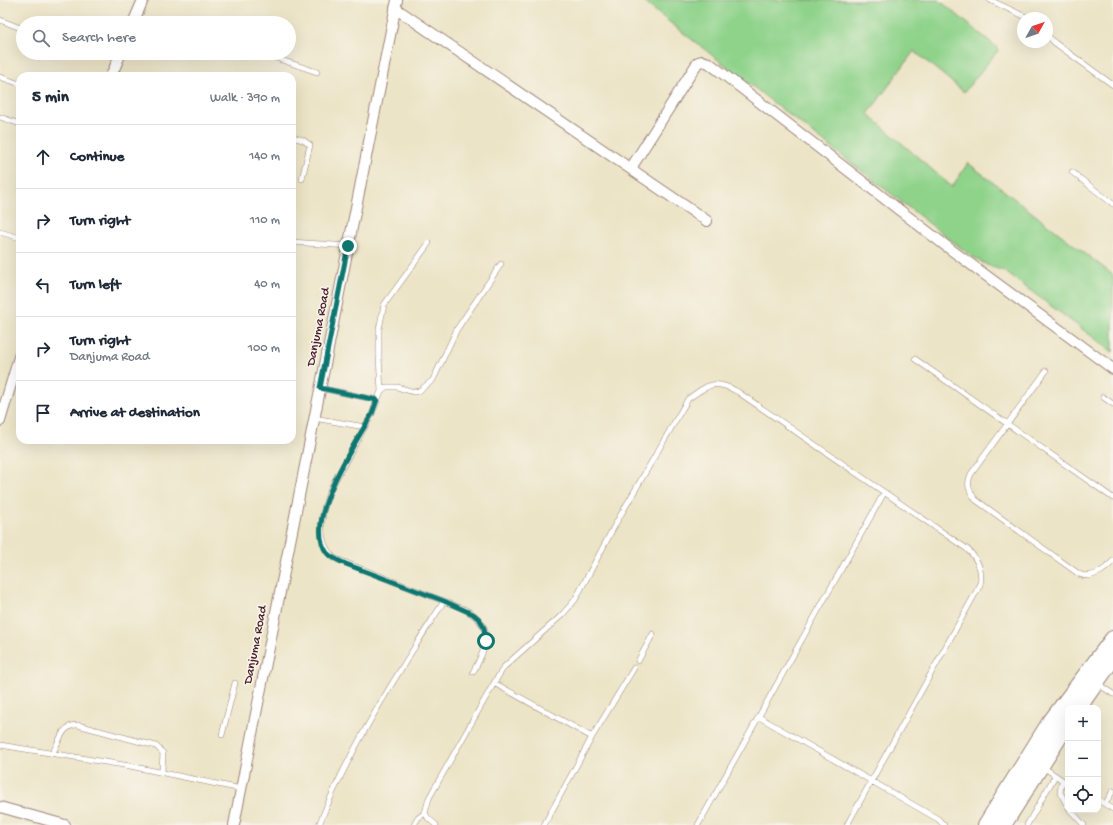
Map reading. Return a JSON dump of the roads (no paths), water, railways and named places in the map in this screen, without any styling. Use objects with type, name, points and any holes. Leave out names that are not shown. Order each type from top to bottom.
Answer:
[{"type":"main road","points":[[986,825],[1049,724],[1113,639]]},
{"type":"main road","points":[[1080,705],[1113,658]]},
{"type":"main road","points":[[1003,825],[1065,728]]},
{"type":"street","points":[[138,16],[143,0]]},
{"type":"street","points":[[396,4],[706,221]]},
{"type":"street","name":"Danjuma Road","points":[[234,825],[396,4]]},
{"type":"street","points":[[113,72],[118,60]]},
{"type":"street","points":[[631,168],[694,67],[698,62],[702,61],[709,63],[946,246],[1113,369]]},
{"type":"street","points":[[0,421],[16,367]]},
{"type":"street","points":[[0,807],[64,825]]},
{"type":"lane","points":[[990,0],[1017,13]]},
{"type":"lane","points":[[0,20],[16,26]]},
{"type":"lane","points":[[1053,40],[1113,85]]},
{"type":"lane","points":[[282,60],[317,72]]},
{"type":"lane","points":[[0,77],[16,83]]},
{"type":"lane","points":[[0,117],[16,123]]},
{"type":"lane","points":[[296,138],[303,140],[310,145],[302,179]]},
{"type":"lane","points":[[1072,172],[1113,204]]},
{"type":"lane","points":[[0,232],[16,237]]},
{"type":"lane","points":[[296,242],[348,246]]},
{"type":"lane","points":[[381,391],[378,357],[379,329],[384,305],[429,243]]},
{"type":"lane","points":[[473,672],[484,653],[486,641],[484,628],[480,620],[473,614],[444,601],[346,564],[334,558],[327,552],[322,543],[321,526],[327,497],[365,427],[381,391],[386,387],[397,386],[414,392],[419,391],[433,380],[457,329],[501,264]]},
{"type":"lane","points":[[915,359],[1113,498]]},
{"type":"lane","points":[[1046,371],[968,480],[972,494],[976,500],[1083,576],[1102,571],[1113,561]]},
{"type":"lane","points":[[414,825],[418,818],[425,813],[429,798],[504,668],[562,615],[575,600],[616,523],[688,399],[706,386],[724,384],[738,392],[967,549],[975,556],[982,576],[980,585],[847,825]]},
{"type":"lane","points":[[320,388],[377,400]]},
{"type":"lane","points":[[1103,397],[1113,404]]},
{"type":"lane","points":[[314,418],[365,427]]},
{"type":"lane","points":[[698,825],[884,493]]},
{"type":"lane","points":[[319,825],[334,786],[349,759],[416,644],[444,601]]},
{"type":"lane","points":[[638,661],[653,634]]},
{"type":"lane","points":[[544,825],[592,737],[634,668]]},
{"type":"lane","points":[[1096,682],[1113,694]]},
{"type":"lane","points":[[222,735],[235,683]]},
{"type":"lane","points":[[494,683],[592,737]]},
{"type":"lane","points":[[759,717],[938,819],[944,825]]},
{"type":"lane","points":[[53,753],[65,730],[74,725],[78,725],[156,746],[163,753],[162,772]]},
{"type":"lane","points":[[0,745],[162,772],[241,789]]},
{"type":"lane","points":[[1040,765],[1065,782]]},
{"type":"lane","points":[[1026,825],[1055,776]]},
{"type":"lane","points":[[1062,781],[1060,792],[1065,801]]},
{"type":"lane","points":[[1105,804],[1113,791]]},
{"type":"lane","points":[[1101,802],[1113,809]]},
{"type":"lane","points":[[425,813],[436,825]]},
{"type":"lane","points":[[1073,813],[1084,825]]}]
